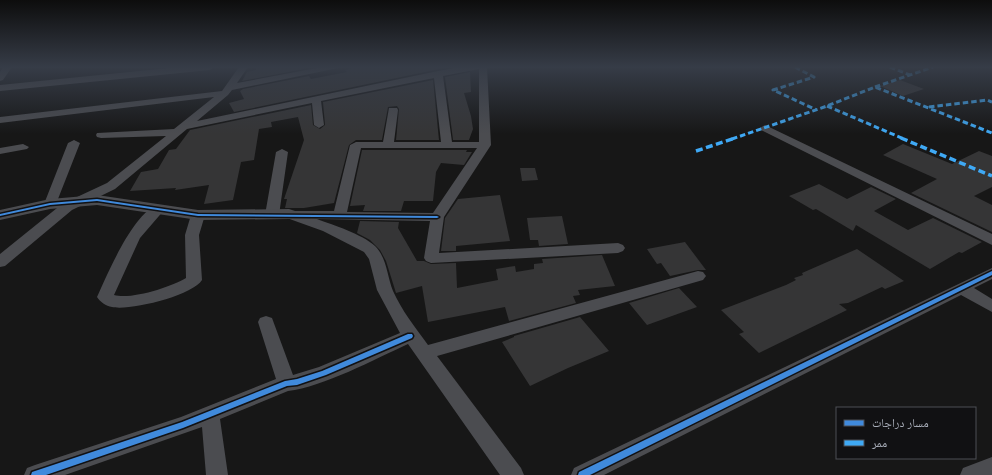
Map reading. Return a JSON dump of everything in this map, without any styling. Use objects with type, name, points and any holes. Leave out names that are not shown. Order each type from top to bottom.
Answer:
[{"type":"street","points":[[0,120],[232,89]]},
{"type":"street","points":[[101,135],[181,129],[361,89]]},
{"type":"street","points":[[440,89],[447,144]]},
{"type":"street","points":[[484,89],[485,145],[437,217],[431,258],[618,248]]},
{"type":"street","points":[[0,262],[77,201],[107,188],[228,90]]},
{"type":"street","points":[[316,98],[319,125]]},
{"type":"street","points":[[388,144],[393,110]]},
{"type":"street","points":[[765,128],[992,240]]},
{"type":"street","points":[[50,204],[74,144]]},
{"type":"street","points":[[339,216],[356,145],[485,145]]},
{"type":"street","points":[[0,151],[22,147]]},
{"type":"street","points":[[281,215],[282,152]]},
{"type":"street","points":[[0,215],[50,204],[108,200],[158,209],[198,214],[437,217]]},
{"type":"street","points":[[158,209],[147,218],[120,265],[105,297],[113,302],[161,295],[185,287],[194,280],[192,235],[198,214]]},
{"type":"street","points":[[281,215],[334,231],[369,249],[376,258],[388,296],[410,336],[513,475]]},
{"type":"street","points":[[582,475],[992,273]]},
{"type":"street","points":[[423,353],[698,276]]},
{"type":"street","points":[[961,288],[992,306]]},
{"type":"street","points":[[266,322],[287,383]]},
{"type":"street","points":[[35,475],[183,425],[287,383],[297,382],[324,373],[410,336]]},
{"type":"street","points":[[210,414],[217,475]]},
{"type":"street","points":[[970,475],[992,467]]},
{"type":"building","points":[[243,89],[343,89],[234,112],[229,103],[244,99],[240,91]]},
{"type":"building","points":[[387,89],[434,89],[439,140],[396,140],[399,109],[397,106],[388,107],[382,140],[356,140],[349,145],[334,203],[304,208],[285,208],[287,199],[284,199],[304,140],[298,117],[271,122],[272,127],[259,129],[254,160],[241,162],[233,200],[204,204],[209,185],[175,190],[176,188],[130,191],[141,172],[158,169],[169,150],[176,149],[190,130],[311,105],[313,125],[320,129],[325,125],[323,102]]},
{"type":"building","points":[[447,89],[471,89],[471,92],[464,93],[471,116],[473,129],[469,140],[453,140]]},
{"type":"building","points":[[887,89],[924,89],[903,96]]},
{"type":"building","points":[[903,144],[952,164],[979,151],[992,156],[992,187],[974,196],[992,205],[992,232],[911,193],[937,179],[883,155]]},
{"type":"building","points":[[362,150],[467,150],[466,152],[472,152],[464,165],[441,163],[436,172],[433,201],[404,201],[401,211],[363,211],[365,205],[350,206]]},
{"type":"building","points":[[520,168],[535,168],[538,180],[522,181]]},
{"type":"building","points":[[819,184],[847,199],[871,187],[896,199],[874,211],[908,230],[933,218],[982,242],[962,253],[959,252],[930,269],[856,225],[853,231],[816,209],[813,210],[789,196]]},
{"type":"building","points":[[500,195],[510,241],[456,246],[456,251],[441,251],[445,218],[458,199]]},
{"type":"building","points":[[562,216],[568,244],[539,246],[538,240],[530,240],[527,218]]},
{"type":"building","points":[[360,221],[399,222],[398,228],[417,261],[424,261],[431,264],[456,263],[457,288],[498,280],[496,269],[515,266],[516,272],[534,269],[534,264],[543,263],[542,259],[602,255],[615,286],[578,290],[580,295],[573,296],[576,303],[509,321],[505,307],[428,322],[422,286],[396,293],[386,261],[380,250],[370,240],[357,233]]},
{"type":"building","points":[[685,242],[706,270],[698,270],[670,276],[661,263],[657,264],[647,249]]},
{"type":"building","points":[[857,249],[904,281],[885,289],[882,287],[848,303],[839,304],[847,310],[759,353],[739,334],[744,332],[721,310],[786,285],[796,280],[794,278],[803,275],[802,273]]},
{"type":"building","points":[[679,288],[697,307],[647,325],[629,303]]},
{"type":"building","points":[[580,317],[609,351],[530,386],[502,342],[514,336]]},
{"type":"marked path","points":[[776,89],[773,90],[817,110]]},
{"type":"marked path","points":[[696,151],[827,106],[870,89]]},
{"type":"marked path","points":[[881,89],[992,133]]},
{"type":"marked path","points":[[929,107],[987,100],[992,102]]},
{"type":"marked path","points":[[827,106],[992,176]]},
{"type":"cycle path","points":[[0,215],[50,204],[97,200],[198,215],[437,217]]},
{"type":"cycle path","points":[[582,475],[992,273]]},
{"type":"cycle path","points":[[35,475],[183,425],[287,383],[297,382],[324,373],[410,336]]}]
